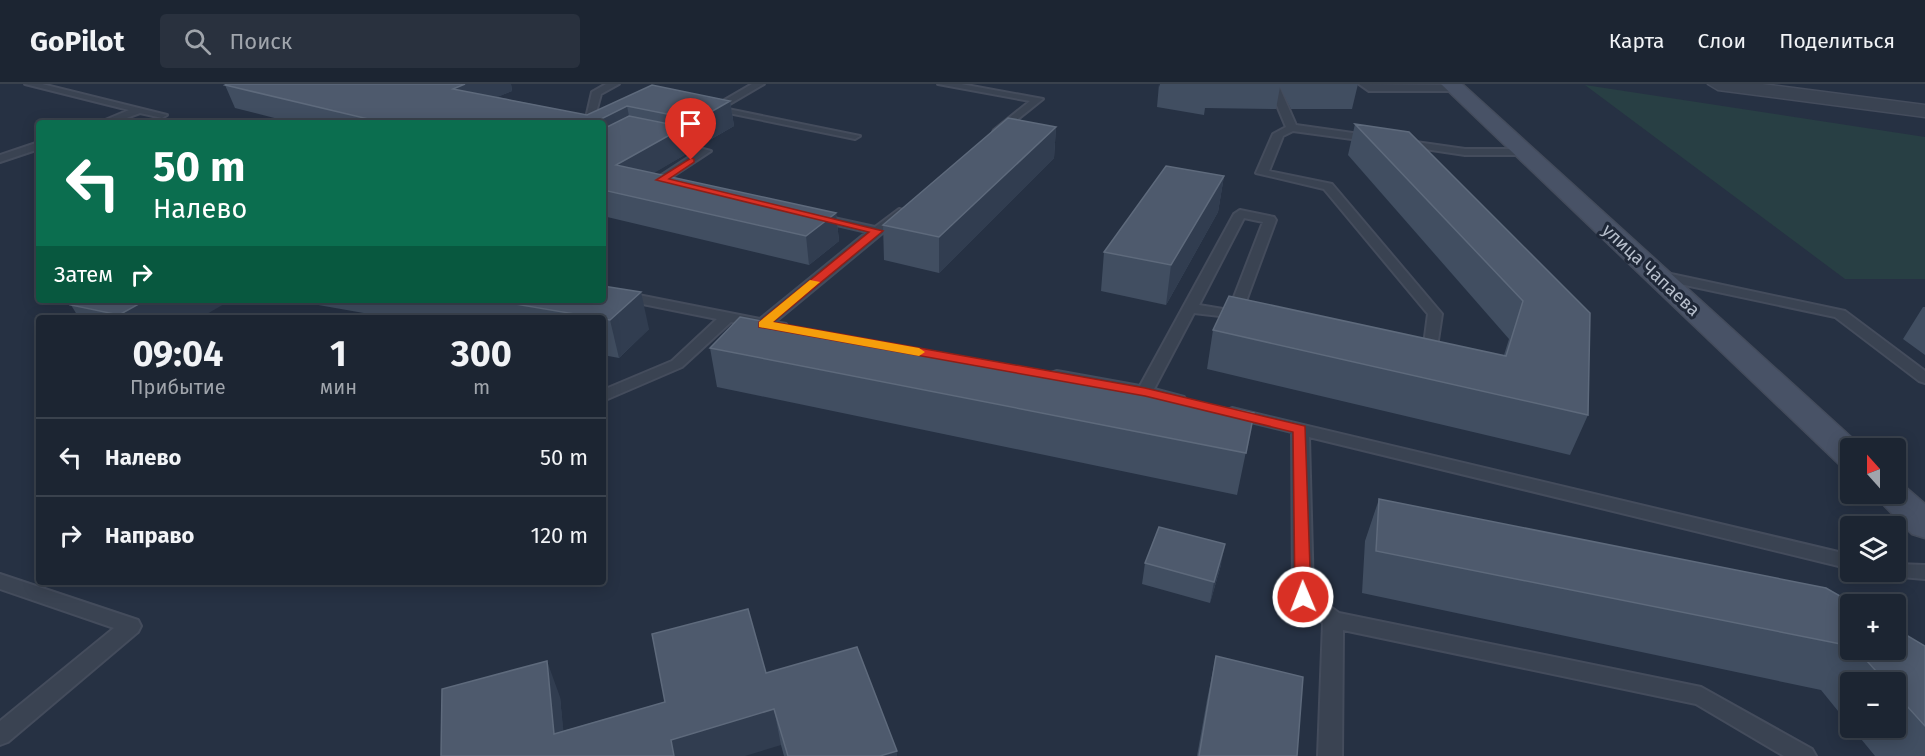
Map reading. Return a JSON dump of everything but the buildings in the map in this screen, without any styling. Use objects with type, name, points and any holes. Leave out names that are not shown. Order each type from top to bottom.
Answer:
[{"type":"main road","name":"улица Чапаева","points":[[1453,86],[1840,446]]},
{"type":"main road","points":[[1902,504],[1925,525]]},
{"type":"street","points":[[1718,84],[1925,111]]},
{"type":"street","points":[[1782,84],[1925,102]]},
{"type":"lane","points":[[30,84],[162,116],[157,120]]},
{"type":"lane","points":[[590,116],[597,92],[614,84]]},
{"type":"lane","points":[[759,84],[714,109],[855,136]]},
{"type":"lane","points":[[943,84],[1038,99],[985,143]]},
{"type":"lane","points":[[1273,84],[1275,101],[1292,128]]},
{"type":"lane","points":[[1364,84],[1369,88],[1453,86]]},
{"type":"lane","points":[[112,120],[140,110]]},
{"type":"lane","points":[[1407,352],[1430,357],[1435,314],[1328,186],[1262,173],[1278,134],[1292,128],[1465,152],[1524,152]]},
{"type":"lane","points":[[654,140],[706,151],[660,180],[683,185]]},
{"type":"lane","points":[[0,159],[36,146]]},
{"type":"lane","points":[[763,324],[913,202]]},
{"type":"lane","points":[[797,212],[877,231]]},
{"type":"lane","points":[[1145,392],[1240,214],[1270,220],[1234,315]]},
{"type":"lane","points":[[1657,275],[1840,314],[1925,378]]},
{"type":"lane","points":[[606,293],[798,330]]},
{"type":"lane","points":[[1190,308],[1257,320]]},
{"type":"lane","points":[[606,395],[677,364],[728,317]]},
{"type":"lane","points":[[1041,374],[1145,392],[1189,403]]},
{"type":"lane","points":[[1211,408],[1840,559]]},
{"type":"lane","points":[[1300,429],[1303,597],[1334,620],[1701,696],[1804,756]]},
{"type":"lane","points":[[1906,571],[1925,572]]},
{"type":"lane","points":[[0,581],[130,626],[0,735]]},
{"type":"lane","points":[[1330,756],[1334,620]]},
{"type":"green space","points":[[1585,85],[1925,137],[1925,279],[1845,279]]},
{"type":"slow traffic","points":[[814,282],[763,324],[919,352]]},
{"type":"route","points":[[691,160],[660,180],[877,231],[763,324],[1145,392],[1300,429],[1303,597]]}]
